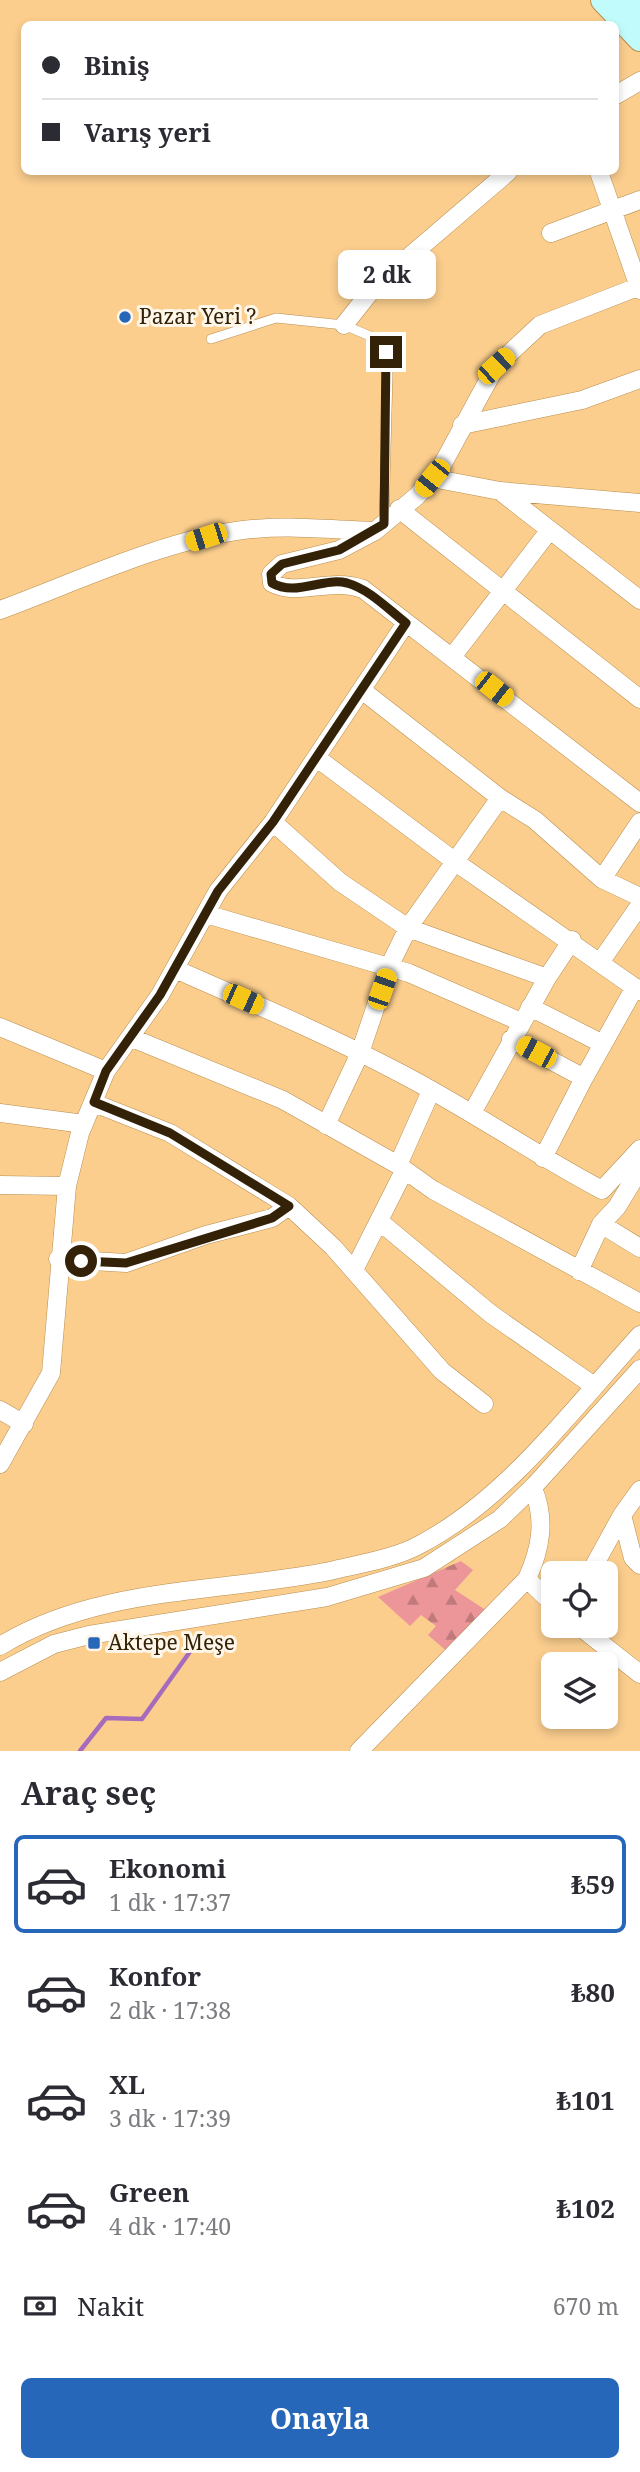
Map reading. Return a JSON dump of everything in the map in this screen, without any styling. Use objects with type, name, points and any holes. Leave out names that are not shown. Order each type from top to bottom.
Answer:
[{"type":"main road","points":[[603,0],[640,39]]},
{"type":"main road","points":[[632,0],[640,10]]},
{"type":"street","points":[[619,93],[640,80]]},
{"type":"street","points":[[344,325],[375,286],[504,175]]},
{"type":"street","points":[[600,175],[640,288],[540,325],[496,366],[441,467],[417,496],[379,528],[339,550],[282,564],[271,574],[272,583],[284,590],[344,583],[363,589],[640,803]]},
{"type":"street","points":[[551,233],[640,200]]},
{"type":"street","points":[[462,425],[582,400],[640,379]]},
{"type":"street","points":[[432,478],[500,491],[640,503]]},
{"type":"street","points":[[500,491],[640,600]]},
{"type":"street","points":[[399,509],[640,699]]},
{"type":"street","points":[[0,610],[206,537],[245,530],[379,528]]},
{"type":"street","points":[[452,657],[549,531]]},
{"type":"street","points":[[0,1464],[51,1373],[58,1259],[67,1186],[85,1124],[106,1071],[132,1038],[175,969],[218,891],[273,822],[406,623]]},
{"type":"street","points":[[363,691],[500,798],[535,820],[602,879],[640,897]]},
{"type":"street","points":[[317,758],[457,863],[572,940],[638,989],[603,1044],[543,1158]]},
{"type":"street","points":[[326,1125],[360,1053],[389,967],[408,928],[457,863],[500,798]]},
{"type":"street","points":[[273,822],[340,882],[408,928],[547,978]]},
{"type":"street","points":[[602,879],[640,822]]},
{"type":"street","points":[[601,961],[640,905]]},
{"type":"street","points":[[205,914],[389,967],[603,1044]]},
{"type":"street","points":[[472,1112],[547,978],[572,940]]},
{"type":"street","points":[[175,969],[360,1053],[472,1112],[543,1158],[602,1190],[640,1149]]},
{"type":"street","points":[[0,1027],[106,1071]]},
{"type":"street","points":[[132,1038],[283,1100],[579,1271],[640,1303]]},
{"type":"street","points":[[512,1039],[584,1078]]},
{"type":"street","points":[[354,1270],[379,1221],[431,1091]]},
{"type":"street","points":[[94,1102],[170,1133],[289,1206],[354,1270],[442,1371],[484,1404]]},
{"type":"street","points":[[0,1113],[85,1124]]},
{"type":"street","points":[[579,1271],[601,1224],[617,1207],[640,1169]]},
{"type":"street","points":[[0,1185],[67,1186]]},
{"type":"street","points":[[58,1259],[126,1263],[272,1218],[289,1206]]},
{"type":"street","points":[[379,1221],[491,1314],[594,1385]]},
{"type":"street","points":[[601,1224],[640,1248]]},
{"type":"street","points":[[0,1646],[63,1616],[103,1605],[302,1576],[361,1564],[420,1545],[454,1523],[533,1455],[640,1335]]},
{"type":"street","points":[[0,1672],[31,1653],[78,1638],[327,1597],[424,1568],[500,1519],[533,1488],[640,1369]]},
{"type":"street","points":[[0,1410],[24,1424]]},
{"type":"street","points":[[359,1751],[527,1579],[539,1553],[542,1525],[533,1488]]},
{"type":"street","points":[[597,1561],[622,1515],[640,1490]]},
{"type":"street","points":[[622,1515],[633,1558],[640,1565]]},
{"type":"street","points":[[527,1579],[541,1592]]},
{"type":"street","points":[[594,1638],[640,1674]]},
{"type":"lane","points":[[211,339],[276,318],[344,325],[377,339],[386,352],[379,528]]},
{"type":"green space","points":[[461,1561],[473,1570],[455,1590],[492,1614],[450,1654],[428,1635],[436,1626],[421,1615],[410,1626],[378,1597]]},
{"type":"waterway","points":[[80,1751],[106,1718],[142,1719],[199,1639]]},
{"type":"place","name":"Pazar Yeri ?","points":[[125,317]]},
{"type":"place","name":"Aktepe Meşe","points":[[94,1643]]},
{"type":"route","points":[[81,1261],[126,1263],[206,1236],[236,1230],[272,1218],[289,1206],[170,1133],[94,1102],[106,1071],[160,995],[218,891],[273,822],[406,623],[363,589],[344,583],[284,590],[272,583],[271,574],[282,564],[339,550],[384,524],[388,375],[386,352]]}]
